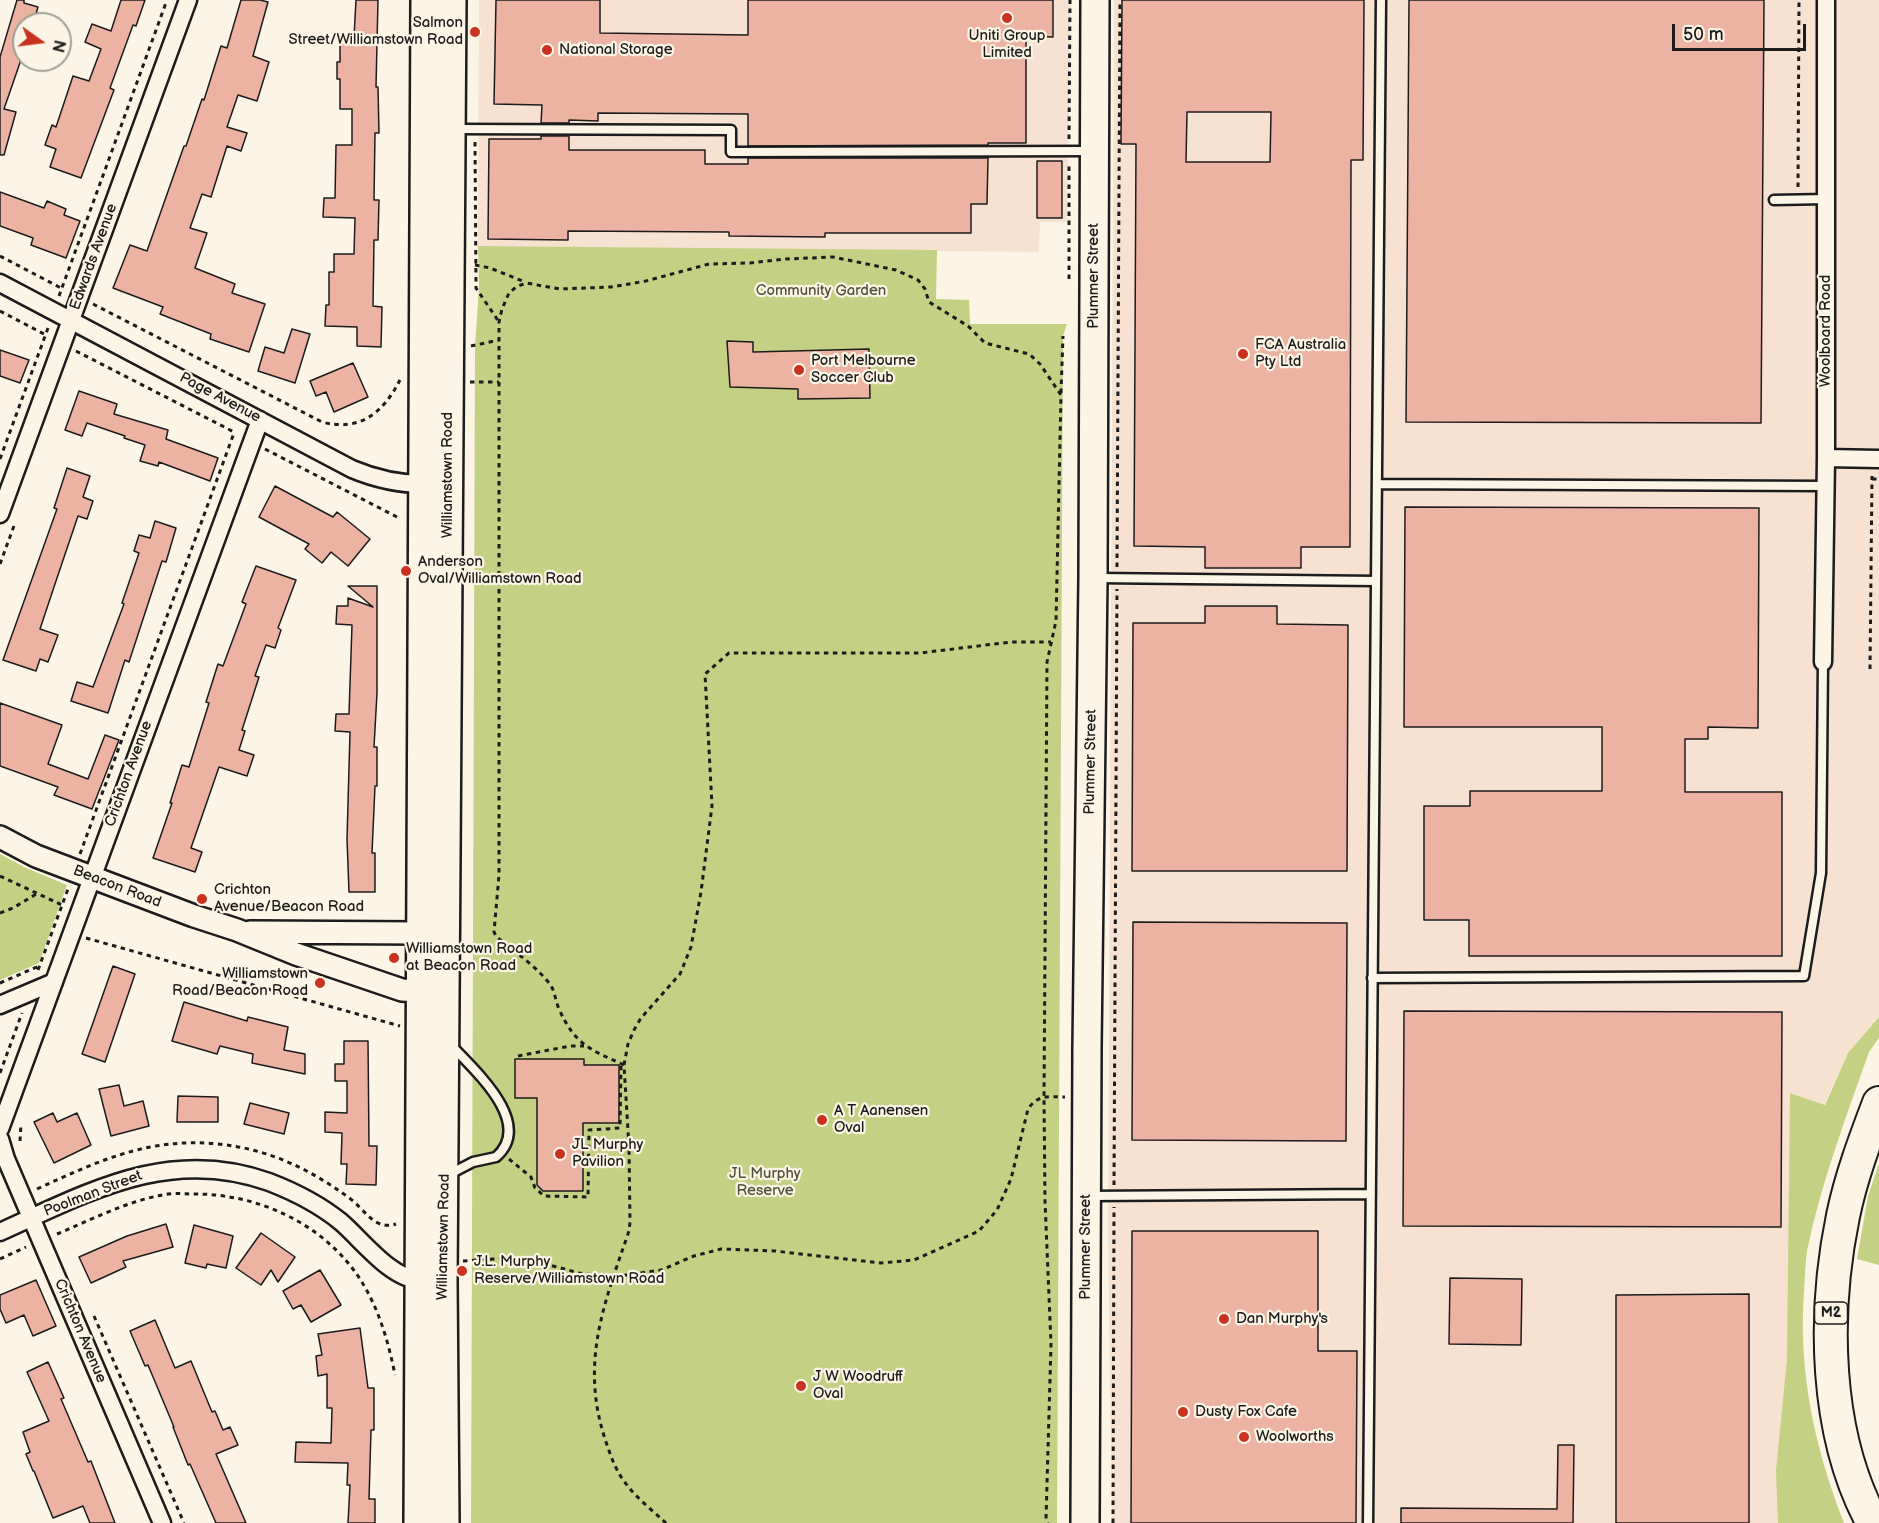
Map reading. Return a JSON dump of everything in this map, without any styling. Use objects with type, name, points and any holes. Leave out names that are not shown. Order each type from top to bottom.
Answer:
[{"type":"highway","name":"M2","points":[[1873,1523],[1864,1506],[1840,1434],[1833,1370],[1831,1310],[1843,1215],[1862,1149],[1879,1103]]},
{"type":"main road","name":"Williamstown Road","points":[[425,0],[438,129],[449,350],[436,484],[420,933],[421,1026],[436,1275],[445,1523]]},
{"type":"main road","name":"Williamstown Road","points":[[418,1523],[445,1177],[445,950],[436,484],[438,129],[452,0]]},
{"type":"main road","name":"Plummer Street","points":[[1085,1523],[1088,1096],[1105,578],[1094,151],[1095,0]]},
{"type":"main road","points":[[420,933],[445,950],[420,991]]},
{"type":"street","name":"Edwards Avenue","points":[[0,514],[188,0]]},
{"type":"street","name":"Woolboard Road","points":[[1823,662],[1826,486],[1826,0]]},
{"type":"street","name":"Page Avenue","points":[[0,283],[352,469],[402,484],[436,484]]},
{"type":"street","name":"Crichton Avenue","points":[[0,1129],[72,934],[83,874],[260,420]]},
{"type":"street","points":[[1826,458],[1875,459]]},
{"type":"street","name":"Beacon Road","points":[[0,837],[36,856],[296,954],[402,990],[420,991]]},
{"type":"street","name":"Beacon Road","points":[[237,930],[420,933]]},
{"type":"street","points":[[0,1005],[54,982]]},
{"type":"street","name":"Crichton Avenue","points":[[0,1139],[6,1159],[162,1523]]},
{"type":"street","name":"Poolman Street","points":[[0,1232],[129,1178],[156,1171],[208,1168],[262,1179],[304,1196],[342,1222],[392,1268],[411,1279],[436,1275]]},
{"type":"lane","points":[[1368,1523],[1381,0]]},
{"type":"lane","points":[[438,129],[731,130],[731,152],[1094,151]]},
{"type":"lane","points":[[1774,200],[1826,199]]},
{"type":"lane","points":[[1377,483],[1826,486]]},
{"type":"lane","points":[[1105,578],[1376,581]]},
{"type":"lane","points":[[1372,978],[1804,976],[1821,873],[1823,662]]},
{"type":"lane","points":[[445,1038],[507,1113],[508,1131],[501,1153],[492,1159],[468,1164],[445,1177]]},
{"type":"lane","points":[[1086,1196],[1371,1194]]},
{"type":"path","points":[[0,459],[167,0]]},
{"type":"path","points":[[1113,1523],[1115,1096],[1105,578],[1120,0]]},
{"type":"path","points":[[1798,200],[1799,0]]},
{"type":"path","points":[[0,256],[322,422],[347,425],[379,412],[392,396],[399,380]]},
{"type":"path","points":[[499,322],[476,288],[475,266],[490,268],[526,283],[560,289],[611,287],[646,281],[709,264],[833,257],[881,266],[913,276],[925,289],[929,302],[968,326],[985,343],[1022,351],[1034,357],[1061,395]]},
{"type":"path","points":[[526,283],[509,293],[499,322],[499,875],[494,932],[541,973],[551,986],[570,1029],[584,1046],[622,1065]]},
{"type":"path","points":[[0,311],[399,518]]},
{"type":"path","points":[[1048,1523],[1046,1519],[1051,1344],[1045,1201],[1044,1097],[1047,662],[1056,621],[1063,336]]},
{"type":"path","points":[[449,350],[499,340]]},
{"type":"path","points":[[475,382],[499,382]]},
{"type":"path","points":[[0,876],[62,905],[83,874],[234,433]]},
{"type":"path","points":[[1870,669],[1872,479],[1875,459]]},
{"type":"path","points":[[1872,479],[1879,479]]},
{"type":"path","points":[[501,1153],[531,1177],[535,1188],[544,1196],[588,1197],[589,1130],[620,1128],[622,1065],[628,1044],[638,1024],[680,974],[691,947],[712,806],[705,674],[729,653],[920,653],[1011,642],[1051,642]]},
{"type":"path","points":[[0,913],[13,909],[38,893]]},
{"type":"path","points":[[72,934],[398,1026],[421,1026]]},
{"type":"path","points":[[85,948],[88,939]]},
{"type":"path","points":[[0,984],[40,966]]},
{"type":"path","points":[[518,1056],[570,1046],[584,1046]]},
{"type":"path","points":[[622,1065],[629,1147],[630,1222],[602,1317],[594,1357],[593,1383],[597,1409],[609,1450],[624,1481],[666,1523]]},
{"type":"path","points":[[436,1275],[471,1260],[508,1258],[541,1263],[579,1273],[613,1277],[661,1270],[694,1256],[721,1249],[775,1251],[881,1263],[914,1260],[979,1230],[997,1210],[1011,1179],[1028,1109],[1034,1101],[1044,1097],[1115,1096]]},
{"type":"path","points":[[21,1148],[22,1120]]},
{"type":"path","points":[[39,1188],[58,1233]]},
{"type":"path","points":[[0,1258],[137,1200],[170,1194],[215,1194],[270,1207],[299,1222],[327,1241],[349,1264],[365,1288],[381,1320],[395,1375]]},
{"type":"path","points":[[94,1316],[184,1523]]},
{"type":"shaded area","points":[[479,0],[1071,0],[1067,222],[1040,222],[1039,252],[478,246]]},
{"type":"shaded area","points":[[1114,0],[1879,0],[1879,1017],[1848,1053],[1824,1105],[1791,1093],[1792,1523],[1112,1523],[1108,1235]]},
{"type":"green space","name":"JL Murphy Reserve","points":[[478,246],[937,250],[936,299],[969,300],[970,324],[1067,324],[1063,336],[1057,1523],[471,1523],[475,346],[479,288]]},
{"type":"green space","points":[[0,854],[67,885],[39,963],[0,980]]},
{"type":"green space","points":[[1879,1017],[1879,1038],[1869,1052],[1835,1150],[1819,1200],[1805,1267],[1803,1322],[1806,1381],[1817,1438],[1844,1523],[1778,1523],[1776,1471],[1787,1359],[1790,1093],[1825,1105],[1848,1053]]},
{"type":"green space","points":[[1879,1163],[1879,1265],[1857,1259],[1868,1196]]},
{"type":"building","points":[[17,0],[24,0],[24,3],[38,7],[37,12],[13,12]]},
{"type":"building","points":[[121,0],[145,0],[136,26],[133,25],[110,88],[114,90],[81,178],[50,167],[56,149],[45,145],[52,125],[56,127],[73,76],[89,81],[101,49],[85,42],[92,24],[111,31]]},
{"type":"building","points":[[241,0],[268,2],[253,56],[269,62],[257,101],[238,95],[227,127],[247,133],[241,151],[227,146],[211,197],[202,194],[190,228],[207,233],[195,268],[235,284],[232,293],[265,304],[249,352],[210,339],[211,334],[160,314],[163,307],[113,288],[130,245],[147,251],[184,146],[186,146],[202,99],[204,100],[221,46],[227,48]]},
{"type":"building","points":[[356,0],[378,0],[376,87],[378,87],[379,133],[375,133],[374,200],[379,200],[378,240],[374,240],[373,306],[382,307],[381,347],[357,346],[357,327],[325,326],[326,305],[329,305],[329,272],[334,272],[334,254],[354,254],[355,218],[323,217],[324,198],[335,198],[336,145],[352,145],[352,109],[340,109],[340,79],[337,79],[337,62],[340,62],[340,37],[354,37]]},
{"type":"building","points":[[496,0],[600,0],[600,33],[748,35],[748,0],[1053,0],[1053,37],[1026,36],[1026,143],[748,146],[748,114],[598,113],[598,121],[569,120],[569,123],[541,123],[542,105],[494,104]]},
{"type":"building","name":"FCA Australia Pty Ltd","points":[[1122,0],[1364,0],[1363,160],[1351,160],[1350,547],[1301,547],[1301,568],[1205,568],[1205,547],[1134,546],[1136,144],[1121,144]],"holes":[[[1187,112],[1271,112],[1270,162],[1186,162]]]},
{"type":"building","points":[[1409,0],[1764,0],[1761,423],[1406,422]]},
{"type":"building","points":[[12,17],[12,72],[17,72],[4,109],[16,112],[4,155],[0,155],[0,57]]},
{"type":"building","points":[[541,136],[569,136],[569,150],[705,150],[705,164],[748,164],[748,158],[988,158],[987,204],[971,204],[971,233],[825,233],[825,237],[729,236],[729,232],[568,231],[568,240],[488,239],[489,139],[541,139]]},
{"type":"building","points":[[1037,161],[1062,161],[1062,218],[1037,218]]},
{"type":"building","points":[[0,192],[44,208],[47,201],[66,209],[64,215],[80,221],[66,258],[31,245],[33,238],[0,226]]},
{"type":"building","points":[[292,329],[310,334],[295,383],[258,371],[265,347],[284,353]]},
{"type":"building","name":"Port Melbourne Soccer Club","points":[[727,341],[753,342],[753,352],[869,349],[870,398],[798,399],[798,389],[730,387]]},
{"type":"building","points":[[0,350],[29,360],[20,383],[0,376]]},
{"type":"building","points":[[353,363],[368,397],[334,412],[326,392],[316,396],[310,381]]},
{"type":"building","points":[[79,391],[117,404],[114,414],[168,430],[166,439],[218,458],[210,481],[159,462],[158,466],[140,461],[145,445],[124,438],[125,436],[87,423],[82,436],[65,430]]},
{"type":"building","points":[[67,468],[90,476],[83,497],[93,501],[87,519],[78,516],[57,578],[40,629],[58,635],[48,662],[40,659],[36,671],[3,660],[57,509],[54,508]]},
{"type":"building","points":[[275,486],[333,517],[337,512],[370,539],[348,566],[331,552],[322,563],[305,549],[309,544],[259,517]]},
{"type":"building","points":[[1405,507],[1759,508],[1758,728],[1708,727],[1708,739],[1685,739],[1685,792],[1782,792],[1782,956],[1469,956],[1469,920],[1424,920],[1424,806],[1470,806],[1470,791],[1602,791],[1602,727],[1404,727]]},
{"type":"building","points":[[155,521],[176,528],[166,562],[162,561],[129,662],[125,660],[108,713],[71,701],[77,682],[93,687],[124,604],[122,603],[139,553],[134,551],[139,535],[150,538]]},
{"type":"building","points":[[256,566],[296,580],[278,628],[281,630],[275,648],[266,645],[255,676],[259,677],[242,730],[245,731],[239,750],[254,755],[247,776],[219,767],[191,848],[202,852],[195,872],[153,858],[182,765],[189,767],[209,703],[206,702],[218,664],[223,666],[246,604],[242,602]]},
{"type":"building","points":[[348,586],[377,586],[377,693],[374,747],[377,747],[377,786],[375,786],[372,853],[375,853],[375,892],[349,892],[347,839],[350,732],[335,731],[336,714],[349,714],[352,625],[336,624],[337,606],[348,606],[348,598],[373,607]]},
{"type":"building","points":[[1205,606],[1277,606],[1277,624],[1348,625],[1347,871],[1132,871],[1133,623],[1205,623]]},
{"type":"building","points":[[0,703],[62,725],[48,764],[88,779],[105,735],[119,740],[92,809],[54,795],[58,787],[0,766]]},
{"type":"building","points":[[1133,922],[1347,923],[1346,1141],[1132,1140]]},
{"type":"building","points":[[113,966],[135,974],[105,1062],[82,1054]]},
{"type":"building","points":[[184,1002],[247,1021],[248,1017],[288,1027],[284,1050],[305,1054],[305,1074],[252,1063],[253,1054],[220,1046],[217,1054],[172,1041]]},
{"type":"building","points":[[1404,1011],[1782,1012],[1781,1227],[1403,1226]]},
{"type":"building","points":[[344,1041],[368,1041],[369,1146],[377,1146],[376,1185],[346,1184],[347,1164],[341,1164],[342,1133],[325,1132],[325,1112],[347,1113],[347,1081],[335,1081],[335,1064],[344,1064]]},
{"type":"building","name":"JL Murphy Pavilion","points":[[515,1059],[584,1059],[584,1065],[619,1065],[619,1123],[583,1123],[583,1191],[543,1191],[537,1185],[537,1098],[515,1098]]},
{"type":"building","points":[[119,1085],[124,1106],[143,1101],[149,1126],[111,1136],[99,1089]]},
{"type":"building","points":[[178,1096],[218,1097],[218,1122],[177,1122]]},
{"type":"building","points":[[250,1103],[289,1113],[284,1134],[244,1124]]},
{"type":"building","points":[[53,1113],[57,1122],[77,1113],[91,1145],[54,1163],[34,1122]]},
{"type":"building","points":[[166,1224],[173,1247],[123,1261],[126,1267],[91,1283],[79,1257],[127,1236]]},
{"type":"building","points":[[194,1225],[233,1236],[226,1268],[207,1264],[206,1268],[185,1263]]},
{"type":"building","name":"Woolworths","points":[[1132,1231],[1318,1231],[1318,1351],[1357,1351],[1356,1523],[1131,1523]]},
{"type":"building","points":[[261,1233],[295,1257],[278,1282],[271,1270],[261,1285],[236,1268]]},
{"type":"building","points":[[320,1270],[341,1305],[311,1322],[301,1305],[293,1309],[283,1291]]},
{"type":"building","points":[[1450,1278],[1522,1279],[1521,1345],[1449,1344]]},
{"type":"building","points":[[36,1280],[56,1326],[33,1336],[24,1315],[6,1323],[0,1309],[0,1295]]},
{"type":"building","points":[[1749,1294],[1749,1523],[1616,1523],[1616,1295]]},
{"type":"building","points":[[155,1320],[175,1368],[191,1361],[212,1412],[215,1411],[223,1430],[230,1427],[238,1445],[216,1454],[246,1523],[216,1523],[190,1464],[188,1465],[148,1365],[145,1366],[130,1331]]},
{"type":"building","points":[[360,1328],[368,1388],[374,1388],[374,1430],[371,1430],[369,1499],[375,1499],[375,1523],[348,1523],[350,1485],[347,1485],[348,1463],[295,1462],[296,1442],[331,1443],[332,1408],[327,1408],[327,1374],[318,1376],[316,1356],[322,1355],[318,1334]]},
{"type":"building","points":[[48,1362],[64,1398],[61,1399],[88,1462],[91,1461],[115,1523],[90,1523],[83,1506],[53,1518],[33,1471],[26,1454],[30,1452],[23,1432],[49,1421],[27,1372]]},
{"type":"building","points":[[1558,1445],[1574,1445],[1573,1523],[1401,1523],[1401,1508],[1557,1509]]},
{"type":"place","name":"Uniti Group Limited","points":[[1007,18]]},
{"type":"place","name":"Salmon Street/Williamstown Road","points":[[475,32]]},
{"type":"place","name":"National Storage","points":[[547,50]]},
{"type":"place","name":"FCA Australia Pty Ltd","points":[[1243,354]]},
{"type":"place","name":"Port Melbourne Soccer Club","points":[[799,370]]},
{"type":"place","name":"Anderson Oval/Williamstown Road","points":[[406,571]]},
{"type":"place","name":"Crichton Avenue/Beacon Road","points":[[202,899]]},
{"type":"place","name":"Williamstown Road at Beacon Road","points":[[394,958]]},
{"type":"place","name":"Williamstown Road/Beacon Road","points":[[320,983]]},
{"type":"place","name":"A T Aanensen Oval","points":[[822,1120]]},
{"type":"place","name":"JL Murphy Pavilion","points":[[560,1154]]},
{"type":"place","name":"J.L. Murphy Reserve/Williamstown Road","points":[[462,1271]]},
{"type":"place","name":"Dan Murphy's","points":[[1224,1319]]},
{"type":"place","name":"J W Woodruff Oval","points":[[801,1386]]},
{"type":"place","name":"Dusty Fox Cafe","points":[[1183,1412]]},
{"type":"place","name":"Woolworths","points":[[1244,1437]]},
{"type":"park label","name":"Community Garden","points":[[821,291]]}]
